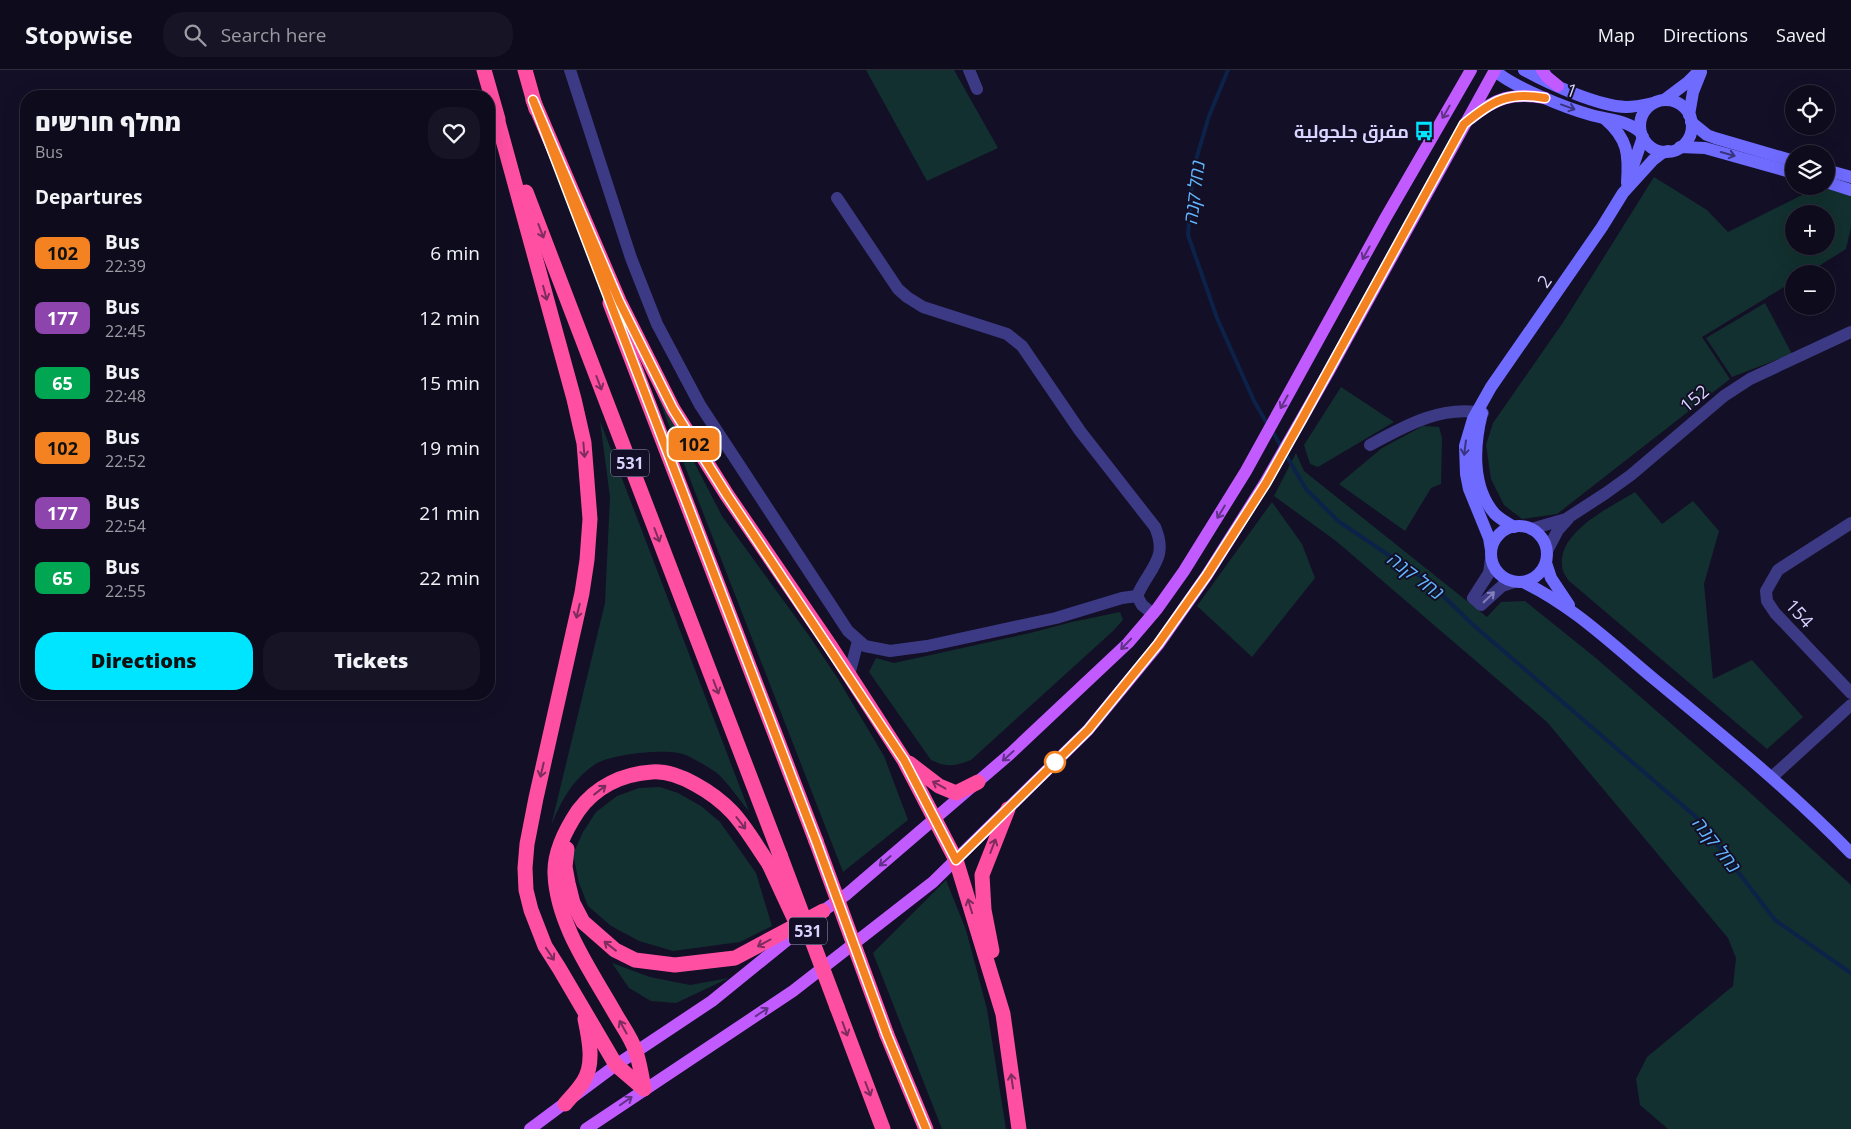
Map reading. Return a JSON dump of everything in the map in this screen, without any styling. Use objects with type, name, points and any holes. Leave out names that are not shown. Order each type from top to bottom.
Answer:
[{"type":"highway","name":"531","points":[[484,70],[489,90]]},
{"type":"highway","name":"531","points":[[525,70],[533,100],[816,841],[887,1035],[926,1129]]},
{"type":"highway","points":[[533,100],[619,301],[673,409],[727,495],[904,760],[936,818],[956,860],[1003,1014]]},
{"type":"highway","name":"531","points":[[495,111],[774,860],[837,1007],[883,1129]]},
{"type":"highway","points":[[495,111],[574,399],[584,443],[590,519],[582,593],[536,798],[525,868],[526,890],[545,946],[616,1065],[644,1089]]},
{"type":"highway","points":[[904,760],[939,786],[956,793],[978,782]]},
{"type":"highway","points":[[644,1089],[636,1051],[568,928],[559,902],[555,873],[558,850],[569,824],[585,802],[609,782],[636,773],[662,772],[684,778],[710,794],[731,811],[774,860]]},
{"type":"highway","points":[[1008,809],[982,875],[984,910],[1003,1014],[1019,1129]]},
{"type":"highway","points":[[569,824],[565,867],[573,903],[583,922],[596,934],[615,950],[635,960],[675,965],[735,958],[822,911]]},
{"type":"highway","points":[[565,1104],[584,1081],[589,1062],[590,1043],[583,1008]]},
{"type":"main road","points":[[530,1129],[616,1065],[712,1001],[822,911],[847,894],[1010,754],[1128,643],[1153,614],[1184,571],[1246,470],[1386,217],[1471,70]]},
{"type":"main road","points":[[586,1129],[793,991],[934,882],[1088,730],[1158,644],[1207,575],[1266,483],[1495,70]]},
{"type":"main road","points":[[1542,70],[1558,86]]},
{"type":"main road","points":[[1464,124],[1481,110],[1495,101],[1504,98],[1526,95],[1545,98]]},
{"type":"street","points":[[570,70],[631,258],[658,324],[700,405],[848,631],[858,641],[865,646],[890,651],[927,646],[1056,618],[1122,598],[1137,596]]},
{"type":"street","points":[[969,70],[978,88]]},
{"type":"street","name":"1","points":[[1495,70],[1545,98],[1590,115],[1622,122],[1642,135]]},
{"type":"street","name":"1","points":[[1524,70],[1558,86],[1617,106],[1636,106],[1658,101]]},
{"type":"street","points":[[1701,70],[1688,82],[1643,113],[1640,119],[1642,135],[1651,147],[1659,151],[1705,148],[1785,170]]},
{"type":"street","points":[[1674,149],[1687,140],[1690,134],[1693,92],[1701,70]]},
{"type":"street","points":[[1658,101],[1674,101],[1682,105],[1690,119],[1707,135],[1785,158]]},
{"type":"street","points":[[1603,118],[1623,139],[1627,152],[1625,188]]},
{"type":"street","name":"2","points":[[1491,554],[1485,527],[1469,489],[1464,461],[1468,432],[1480,412],[1491,387],[1602,227],[1625,188],[1642,135]]},
{"type":"street","name":"2","points":[[1625,188],[1653,160],[1662,153],[1674,149]]},
{"type":"street","points":[[1835,173],[1851,177]]},
{"type":"street","points":[[1835,185],[1851,190]]},
{"type":"street","points":[[838,198],[898,289],[907,298],[922,307],[1007,334],[1022,346],[1080,431],[1155,527],[1161,540],[1161,549],[1156,562],[1137,596]]},
{"type":"street","name":"152","points":[[1531,529],[1547,526],[1574,514],[1631,475],[1724,396],[1750,379],[1851,332]]},
{"type":"street","points":[[1370,445],[1401,428],[1429,416],[1453,412],[1480,412]]},
{"type":"street","name":"2","points":[[1480,412],[1476,448],[1479,481],[1485,499],[1495,515],[1514,526]]},
{"type":"street","name":"152","points":[[1546,557],[1558,530],[1574,514]]},
{"type":"street","points":[[1546,557],[1537,576],[1502,586],[1481,605],[1473,598],[1489,573],[1491,554],[1496,537],[1514,526],[1531,529],[1542,538],[1551,578],[1560,594],[1577,615]]},
{"type":"street","name":"154","points":[[1848,530],[1778,570],[1766,591],[1767,600],[1775,613],[1851,692]]},
{"type":"street","points":[[1491,554],[1499,574],[1518,582],[1577,615],[1772,777],[1851,853]]},
{"type":"street","points":[[1137,596],[1142,605],[1153,614]]},
{"type":"street","points":[[849,676],[858,641]]},
{"type":"street","points":[[1772,777],[1851,705]]},
{"type":"green space","points":[[866,70],[954,70],[998,148],[927,181]]},
{"type":"green space","points":[[1654,177],[1707,210],[1728,232],[1802,195],[1835,195],[1835,191],[1851,196],[1851,228],[1846,249],[1820,265],[1785,265],[1785,286],[1702,337],[1730,379],[1557,514],[1522,519],[1504,505],[1491,479],[1486,445],[1493,423],[1564,321]]},
{"type":"green space","points":[[1765,303],[1792,354],[1732,377],[1706,338]]},
{"type":"green space","points":[[651,379],[722,516],[810,637],[838,679],[884,756],[908,820],[843,872]]},
{"type":"green space","points":[[1341,387],[1394,422],[1318,467],[1310,464],[1304,445]]},
{"type":"green space","points":[[600,421],[749,811],[723,779],[707,766],[675,752],[637,753],[601,761],[586,771],[568,792],[551,826],[605,603],[610,497]]},
{"type":"green space","points":[[1423,426],[1439,427],[1442,438],[1441,484],[1431,488],[1405,531],[1339,484],[1382,448]]},
{"type":"green space","points":[[1296,453],[1304,471],[1487,617],[1501,602],[1525,601],[1597,659],[1746,789],[1851,885],[1851,1129],[1668,1129],[1640,1105],[1636,1079],[1647,1057],[1733,986],[1736,958],[1728,938],[1547,722],[1336,541],[1274,496]]},
{"type":"green space","points":[[1635,492],[1662,524],[1693,501],[1719,531],[1704,584],[1713,679],[1752,660],[1803,717],[1767,749],[1568,580],[1564,573],[1562,566],[1563,553],[1568,542],[1577,531],[1600,513]]},
{"type":"green space","points":[[1272,502],[1302,544],[1315,578],[1252,657],[1197,606]]},
{"type":"green space","points":[[1120,612],[1123,620],[1113,631],[971,760],[960,764],[946,765],[931,760],[869,672],[876,658],[894,663]]},
{"type":"green space","points":[[660,787],[678,793],[701,806],[720,822],[756,873],[772,926],[740,942],[673,951],[639,941],[611,926],[588,906],[579,883],[573,854],[583,832],[596,812],[617,796],[639,788]]},
{"type":"green space","points":[[946,880],[966,930],[987,1009],[1006,1129],[942,1129],[873,953]]},
{"type":"green space","points":[[612,963],[650,977],[690,985],[729,978],[676,1003],[651,1001],[629,988]]},
{"type":"waterway","name":"נחל קנה","points":[[1228,70],[1209,116],[1193,170],[1188,235],[1217,318],[1254,401],[1268,425]]},
{"type":"waterway","name":"נחל קנה","points":[[1272,431],[1306,489],[1338,521],[1430,583],[1471,623],[1696,817],[1775,920],[1851,973]]},
{"type":"bus line","name":"102","points":[[926,1129],[887,1035],[816,841],[533,100],[619,301],[673,409],[727,495],[840,661],[904,760],[936,818],[956,860],[1088,730],[1158,644],[1207,575],[1266,483],[1464,124],[1481,110],[1495,101],[1504,98],[1526,95],[1545,98]]},
{"type":"place","name":"مفرق جلجولية","points":[[1424,131]]}]
